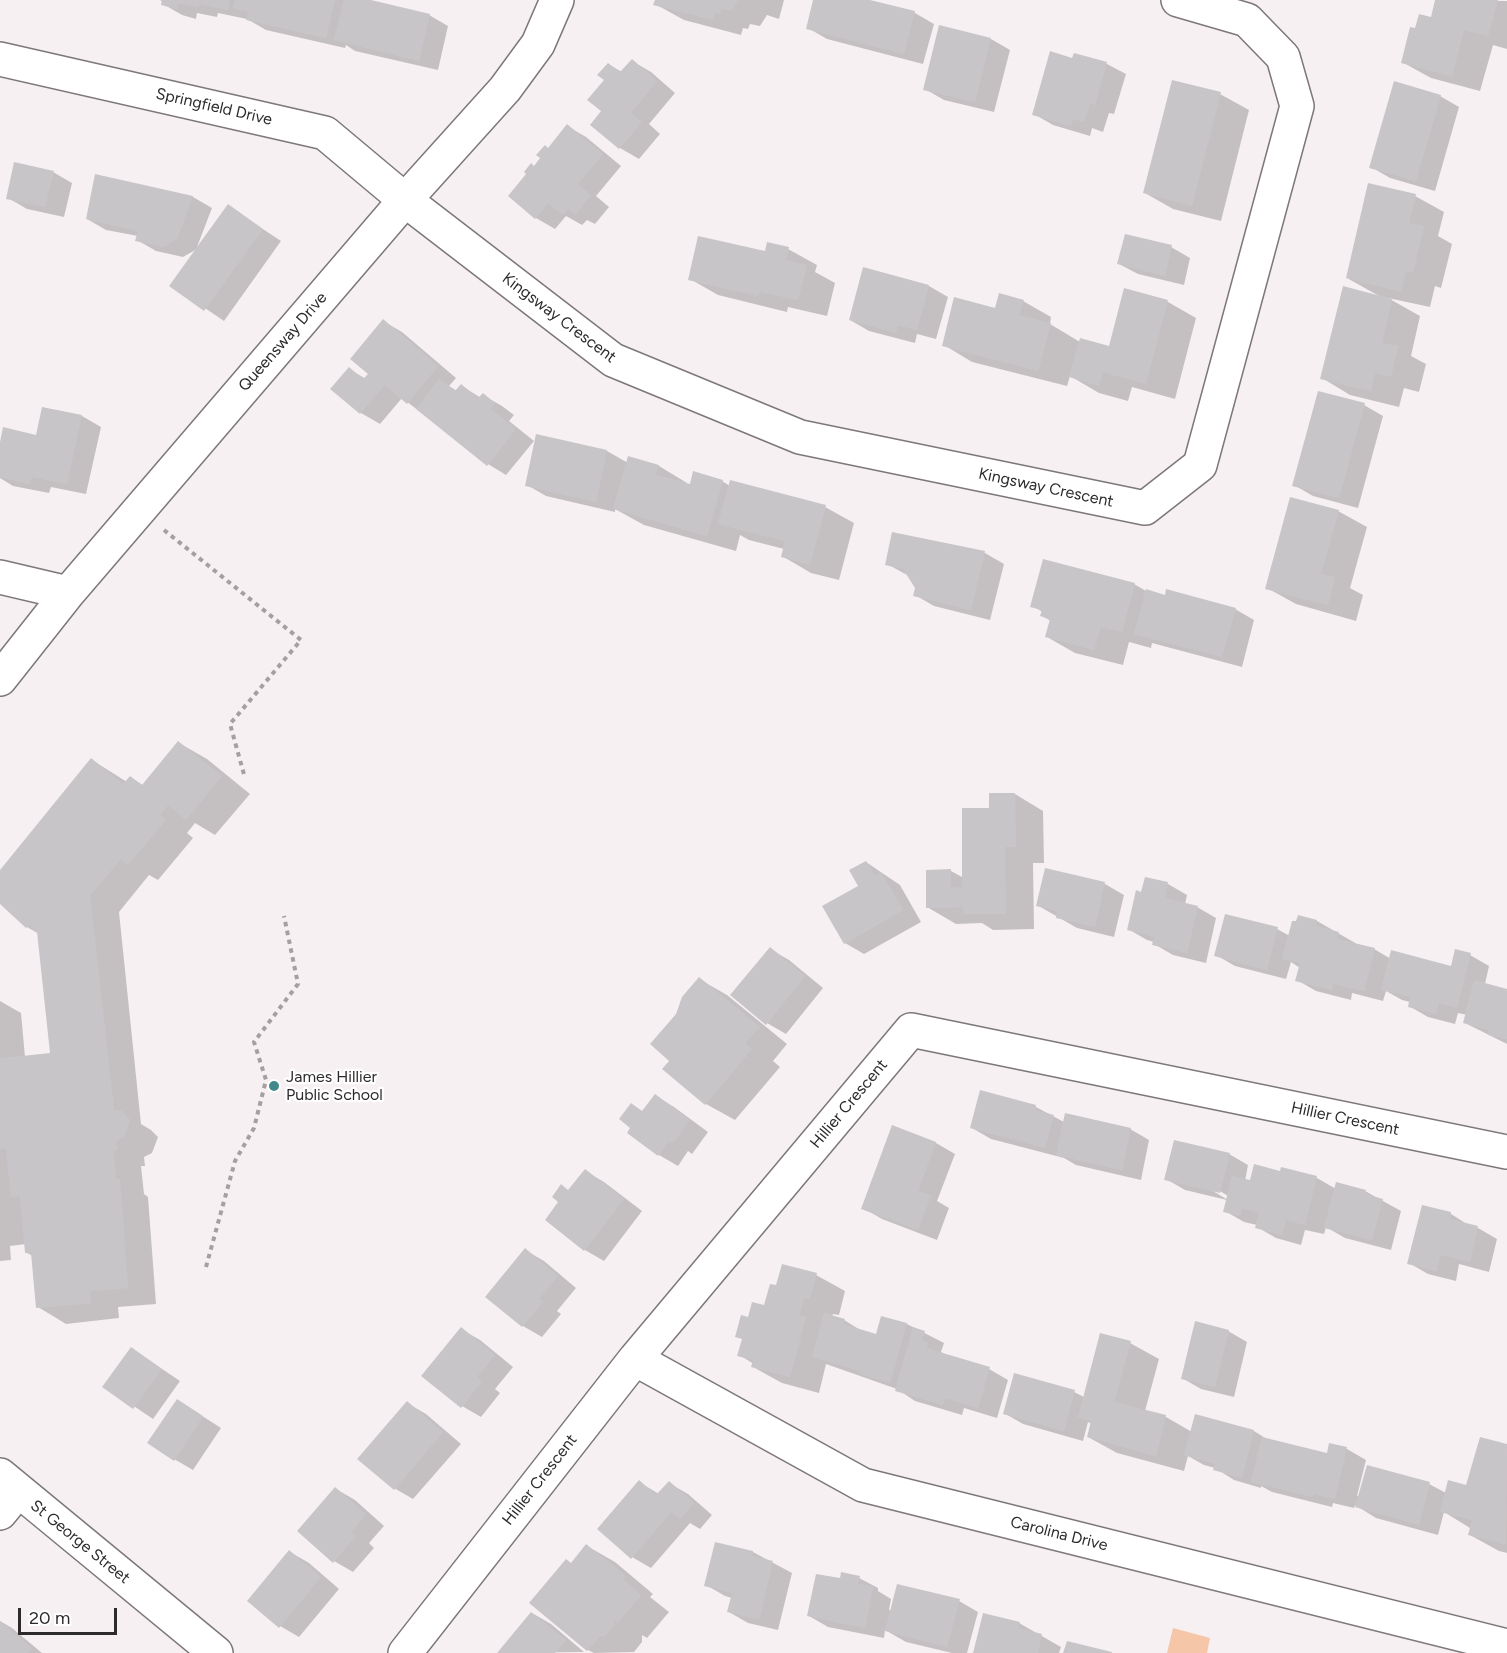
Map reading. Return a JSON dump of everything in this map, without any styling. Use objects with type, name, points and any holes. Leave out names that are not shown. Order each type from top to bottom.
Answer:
[{"type":"street","name":"Queensway Drive","points":[[0,678],[68,593],[405,200],[505,89],[538,44],[557,0]]},
{"type":"street","name":"Kingsway Crescent","points":[[405,200],[613,360],[800,438],[1145,508],[1200,465],[1297,106],[1283,57],[1247,20],[1178,0]]},
{"type":"street","name":"Springfield Drive","points":[[0,59],[325,133],[405,200]]},
{"type":"street","points":[[0,577],[68,593]]},
{"type":"street","name":"Hillier Crescent","points":[[405,1653],[635,1359],[911,1030],[1507,1152]]},
{"type":"street","name":"Carolina Drive","points":[[635,1359],[863,1485],[1507,1646]]},
{"type":"street","name":"St George Street","points":[[6,1493],[216,1653]]},
{"type":"path","points":[[140,510],[300,640],[230,724],[245,778]]},
{"type":"path","points":[[206,1267],[236,1161],[254,1128],[266,1080],[254,1042],[298,984],[284,916]]},
{"type":"shaded area","points":[[1173,1628],[1210,1638],[1207,1653],[1167,1653]]},
{"type":"building","points":[[162,0],[230,0],[228,10],[199,4],[198,7],[178,3],[177,9],[161,5]]},
{"type":"building","points":[[235,0],[335,0],[326,38],[246,20],[248,12],[233,8]]},
{"type":"building","points":[[344,0],[371,0],[430,14],[419,61],[334,40]]},
{"type":"building","points":[[655,0],[738,0],[731,11],[721,8],[720,14],[714,12],[713,20],[653,5]]},
{"type":"building","points":[[813,0],[870,0],[915,11],[904,54],[806,29]]},
{"type":"building","points":[[1435,0],[1498,0],[1488,36],[1464,30],[1452,76],[1401,63],[1410,27],[1415,28],[1419,14],[1431,17]]},
{"type":"building","points":[[939,25],[991,38],[975,102],[923,90]]},
{"type":"building","points":[[1050,51],[1072,58],[1074,53],[1107,62],[1095,105],[1090,103],[1084,122],[1073,119],[1071,126],[1032,115]]},
{"type":"building","points":[[632,59],[657,81],[631,113],[642,122],[619,149],[590,125],[601,111],[587,100],[604,80],[597,75],[608,63],[620,72]]},
{"type":"building","points":[[1172,80],[1221,92],[1192,206],[1143,193]]},
{"type":"building","points":[[1394,81],[1441,95],[1416,181],[1369,168]]},
{"type":"building","points":[[567,124],[603,154],[578,184],[591,195],[575,215],[568,209],[563,215],[548,203],[535,219],[508,196],[526,174],[524,172],[531,163],[534,166],[540,158],[536,155],[545,145],[548,148]]},
{"type":"building","points":[[14,162],[54,171],[45,207],[6,199]]},
{"type":"building","points":[[95,174],[193,196],[177,239],[163,247],[135,241],[138,231],[86,219]]},
{"type":"building","points":[[1368,183],[1416,194],[1409,223],[1424,226],[1413,273],[1406,271],[1401,292],[1346,278]]},
{"type":"building","points":[[228,204],[263,229],[204,311],[169,286]]},
{"type":"building","points":[[1125,234],[1172,245],[1165,276],[1117,264]]},
{"type":"building","points":[[698,236],[765,251],[767,242],[789,247],[786,260],[807,265],[798,300],[760,292],[758,296],[688,280]]},
{"type":"building","points":[[863,267],[929,285],[917,330],[898,325],[896,333],[849,320]]},
{"type":"building","points":[[1343,286],[1392,299],[1382,343],[1398,346],[1391,377],[1375,373],[1371,391],[1320,379]]},
{"type":"building","points":[[1124,288],[1168,300],[1146,384],[1103,372],[1099,386],[1069,377],[1080,338],[1109,346]]},
{"type":"building","points":[[999,293],[1024,300],[1019,315],[1051,323],[1038,371],[942,346],[954,297],[995,308]]},
{"type":"building","points":[[383,319],[438,366],[407,404],[385,385],[360,414],[330,389],[349,367],[363,379],[368,374],[350,359]]},
{"type":"building","points":[[439,379],[455,391],[461,384],[478,398],[483,393],[495,403],[491,409],[516,429],[487,466],[416,409]]},
{"type":"building","points":[[1318,391],[1365,403],[1339,498],[1292,486]]},
{"type":"building","points":[[42,407],[82,415],[67,484],[32,477],[30,484],[0,477],[0,442],[3,427],[36,435]]},
{"type":"building","points":[[536,434],[607,450],[596,502],[525,486]]},
{"type":"building","points":[[628,456],[659,465],[656,475],[690,484],[693,471],[723,480],[707,536],[613,509]]},
{"type":"building","points":[[730,480],[826,505],[810,565],[781,557],[785,541],[718,524]]},
{"type":"building","points":[[1290,497],[1339,510],[1321,574],[1335,577],[1328,605],[1265,589]]},
{"type":"building","points":[[892,532],[985,551],[971,610],[913,596],[915,588],[903,569],[885,565]]},
{"type":"building","points":[[1043,559],[1135,583],[1122,632],[1101,627],[1094,650],[1045,637],[1050,619],[1040,616],[1042,610],[1030,607]]},
{"type":"building","points":[[1146,589],[1165,595],[1166,589],[1236,608],[1222,657],[1134,634]]},
{"type":"building","points":[[178,741],[222,776],[186,820],[168,805],[160,815],[166,820],[128,865],[121,859],[90,895],[114,1110],[122,1111],[130,1120],[124,1137],[116,1141],[117,1150],[113,1151],[116,1179],[120,1179],[128,1288],[90,1291],[91,1303],[36,1308],[31,1253],[25,1253],[20,1196],[11,1197],[6,1148],[0,1149],[0,1056],[3,1058],[50,1053],[37,932],[29,925],[26,928],[0,904],[0,870],[91,758],[123,784],[130,776],[142,785]]},
{"type":"building","points":[[989,793],[1015,793],[1016,847],[1005,847],[1006,914],[963,914],[963,907],[926,908],[926,870],[951,869],[951,888],[962,887],[962,808],[989,808]]},
{"type":"building","points":[[866,861],[875,876],[881,872],[903,910],[844,944],[822,906],[858,886],[849,870]]},
{"type":"building","points":[[1045,868],[1105,882],[1095,927],[1056,918],[1057,911],[1036,906]]},
{"type":"building","points":[[1145,877],[1168,882],[1165,898],[1198,906],[1187,953],[1152,945],[1154,937],[1127,930],[1136,890],[1141,892]]},
{"type":"building","points":[[1225,914],[1278,927],[1267,970],[1214,956]]},
{"type":"building","points":[[1298,915],[1317,920],[1316,926],[1339,932],[1337,939],[1375,948],[1364,991],[1333,984],[1332,990],[1295,981],[1300,963],[1282,959],[1292,921],[1296,921]]},
{"type":"building","points":[[770,947],[805,976],[766,1025],[730,995]]},
{"type":"building","points":[[1455,949],[1471,953],[1457,1008],[1439,1003],[1436,1014],[1408,1007],[1410,997],[1381,990],[1391,950],[1451,966]]},
{"type":"building","points":[[699,977],[760,1027],[745,1043],[752,1049],[705,1105],[662,1069],[669,1061],[650,1044],[676,1014],[682,997]]},
{"type":"building","points":[[1474,980],[1507,989],[1507,1039],[1488,1035],[1489,1030],[1463,1023]]},
{"type":"building","points":[[980,1090],[1036,1105],[1035,1110],[1054,1115],[1045,1148],[970,1128]]},
{"type":"building","points":[[655,1094],[690,1120],[672,1144],[669,1141],[658,1156],[627,1133],[630,1128],[619,1119],[631,1103],[642,1111]]},
{"type":"building","points":[[1065,1113],[1131,1128],[1122,1170],[1056,1155]]},
{"type":"building","points":[[892,1125],[936,1142],[918,1191],[931,1195],[918,1230],[861,1209]]},
{"type":"building","points":[[1174,1140],[1230,1153],[1220,1193],[1164,1180]]},
{"type":"building","points":[[1254,1164],[1280,1171],[1281,1167],[1317,1176],[1305,1225],[1286,1220],[1282,1235],[1255,1228],[1259,1213],[1242,1208],[1240,1216],[1223,1212],[1232,1176],[1250,1180]]},
{"type":"building","points":[[585,1169],[624,1199],[584,1251],[545,1220],[558,1202],[552,1197],[561,1184],[568,1190]]},
{"type":"building","points":[[1336,1182],[1366,1190],[1365,1194],[1383,1199],[1372,1240],[1324,1228]]},
{"type":"building","points":[[1422,1205],[1451,1212],[1450,1219],[1478,1226],[1470,1262],[1440,1255],[1437,1271],[1407,1264]]},
{"type":"building","points":[[525,1248],[558,1276],[539,1299],[543,1302],[522,1327],[485,1297]]},
{"type":"building","points":[[782,1264],[817,1273],[810,1299],[804,1298],[799,1315],[806,1317],[790,1377],[751,1367],[753,1360],[737,1356],[742,1339],[735,1337],[741,1315],[748,1317],[752,1302],[764,1305],[770,1284],[776,1285]]},
{"type":"building","points":[[824,1313],[845,1319],[843,1324],[876,1334],[881,1316],[907,1323],[890,1383],[859,1374],[860,1371],[812,1357]]},
{"type":"building","points":[[1195,1321],[1229,1330],[1215,1387],[1181,1379]]},
{"type":"building","points":[[461,1327],[495,1355],[477,1377],[482,1381],[461,1408],[421,1376]]},
{"type":"building","points":[[913,1327],[925,1331],[922,1341],[928,1343],[926,1348],[990,1367],[978,1408],[945,1398],[943,1405],[895,1391]]},
{"type":"building","points":[[1100,1333],[1131,1341],[1114,1402],[1166,1415],[1156,1456],[1087,1437],[1091,1421],[1078,1417]]},
{"type":"building","points":[[131,1347],[162,1369],[133,1409],[102,1387]]},
{"type":"building","points":[[1014,1373],[1075,1390],[1064,1431],[1003,1414]]},
{"type":"building","points":[[177,1399],[203,1416],[174,1461],[147,1443]]},
{"type":"building","points":[[407,1401],[443,1432],[394,1490],[357,1459]]},
{"type":"building","points":[[1195,1414],[1254,1430],[1242,1478],[1213,1470],[1215,1464],[1184,1455]]},
{"type":"building","points":[[1262,1437],[1327,1453],[1329,1443],[1347,1447],[1335,1499],[1314,1494],[1313,1497],[1251,1482]]},
{"type":"building","points":[[1480,1437],[1507,1444],[1506,1545],[1468,1535],[1472,1520],[1440,1512],[1448,1480],[1466,1485]]},
{"type":"building","points":[[1367,1465],[1430,1482],[1419,1525],[1355,1507]]},
{"type":"building","points":[[639,1480],[656,1495],[669,1481],[694,1503],[680,1519],[671,1512],[631,1559],[597,1529]]},
{"type":"building","points":[[335,1487],[366,1514],[351,1532],[356,1536],[333,1563],[297,1531]]},
{"type":"building","points":[[715,1542],[753,1551],[752,1556],[773,1561],[759,1620],[727,1612],[732,1593],[704,1586]]},
{"type":"building","points":[[586,1544],[626,1576],[623,1579],[641,1595],[618,1623],[614,1620],[614,1625],[605,1636],[600,1636],[587,1651],[529,1603],[566,1559],[571,1563]]},
{"type":"building","points":[[289,1550],[321,1577],[279,1628],[247,1601]]},
{"type":"building","points":[[841,1572],[860,1576],[858,1584],[873,1587],[865,1628],[807,1616],[816,1574],[840,1578]]},
{"type":"building","points":[[897,1584],[960,1599],[947,1647],[885,1631]]},
{"type":"building","points":[[531,1612],[566,1640],[555,1653],[497,1653]]},
{"type":"building","points":[[983,1613],[1020,1622],[1018,1628],[1042,1634],[1038,1653],[973,1653]]},
{"type":"building","points":[[0,1621],[32,1648],[28,1653],[0,1653]]},
{"type":"building","points":[[1067,1641],[1112,1652],[1112,1653],[1063,1653]]},
{"type":"place","name":"James Hillier Public School","points":[[274,1086]]}]
